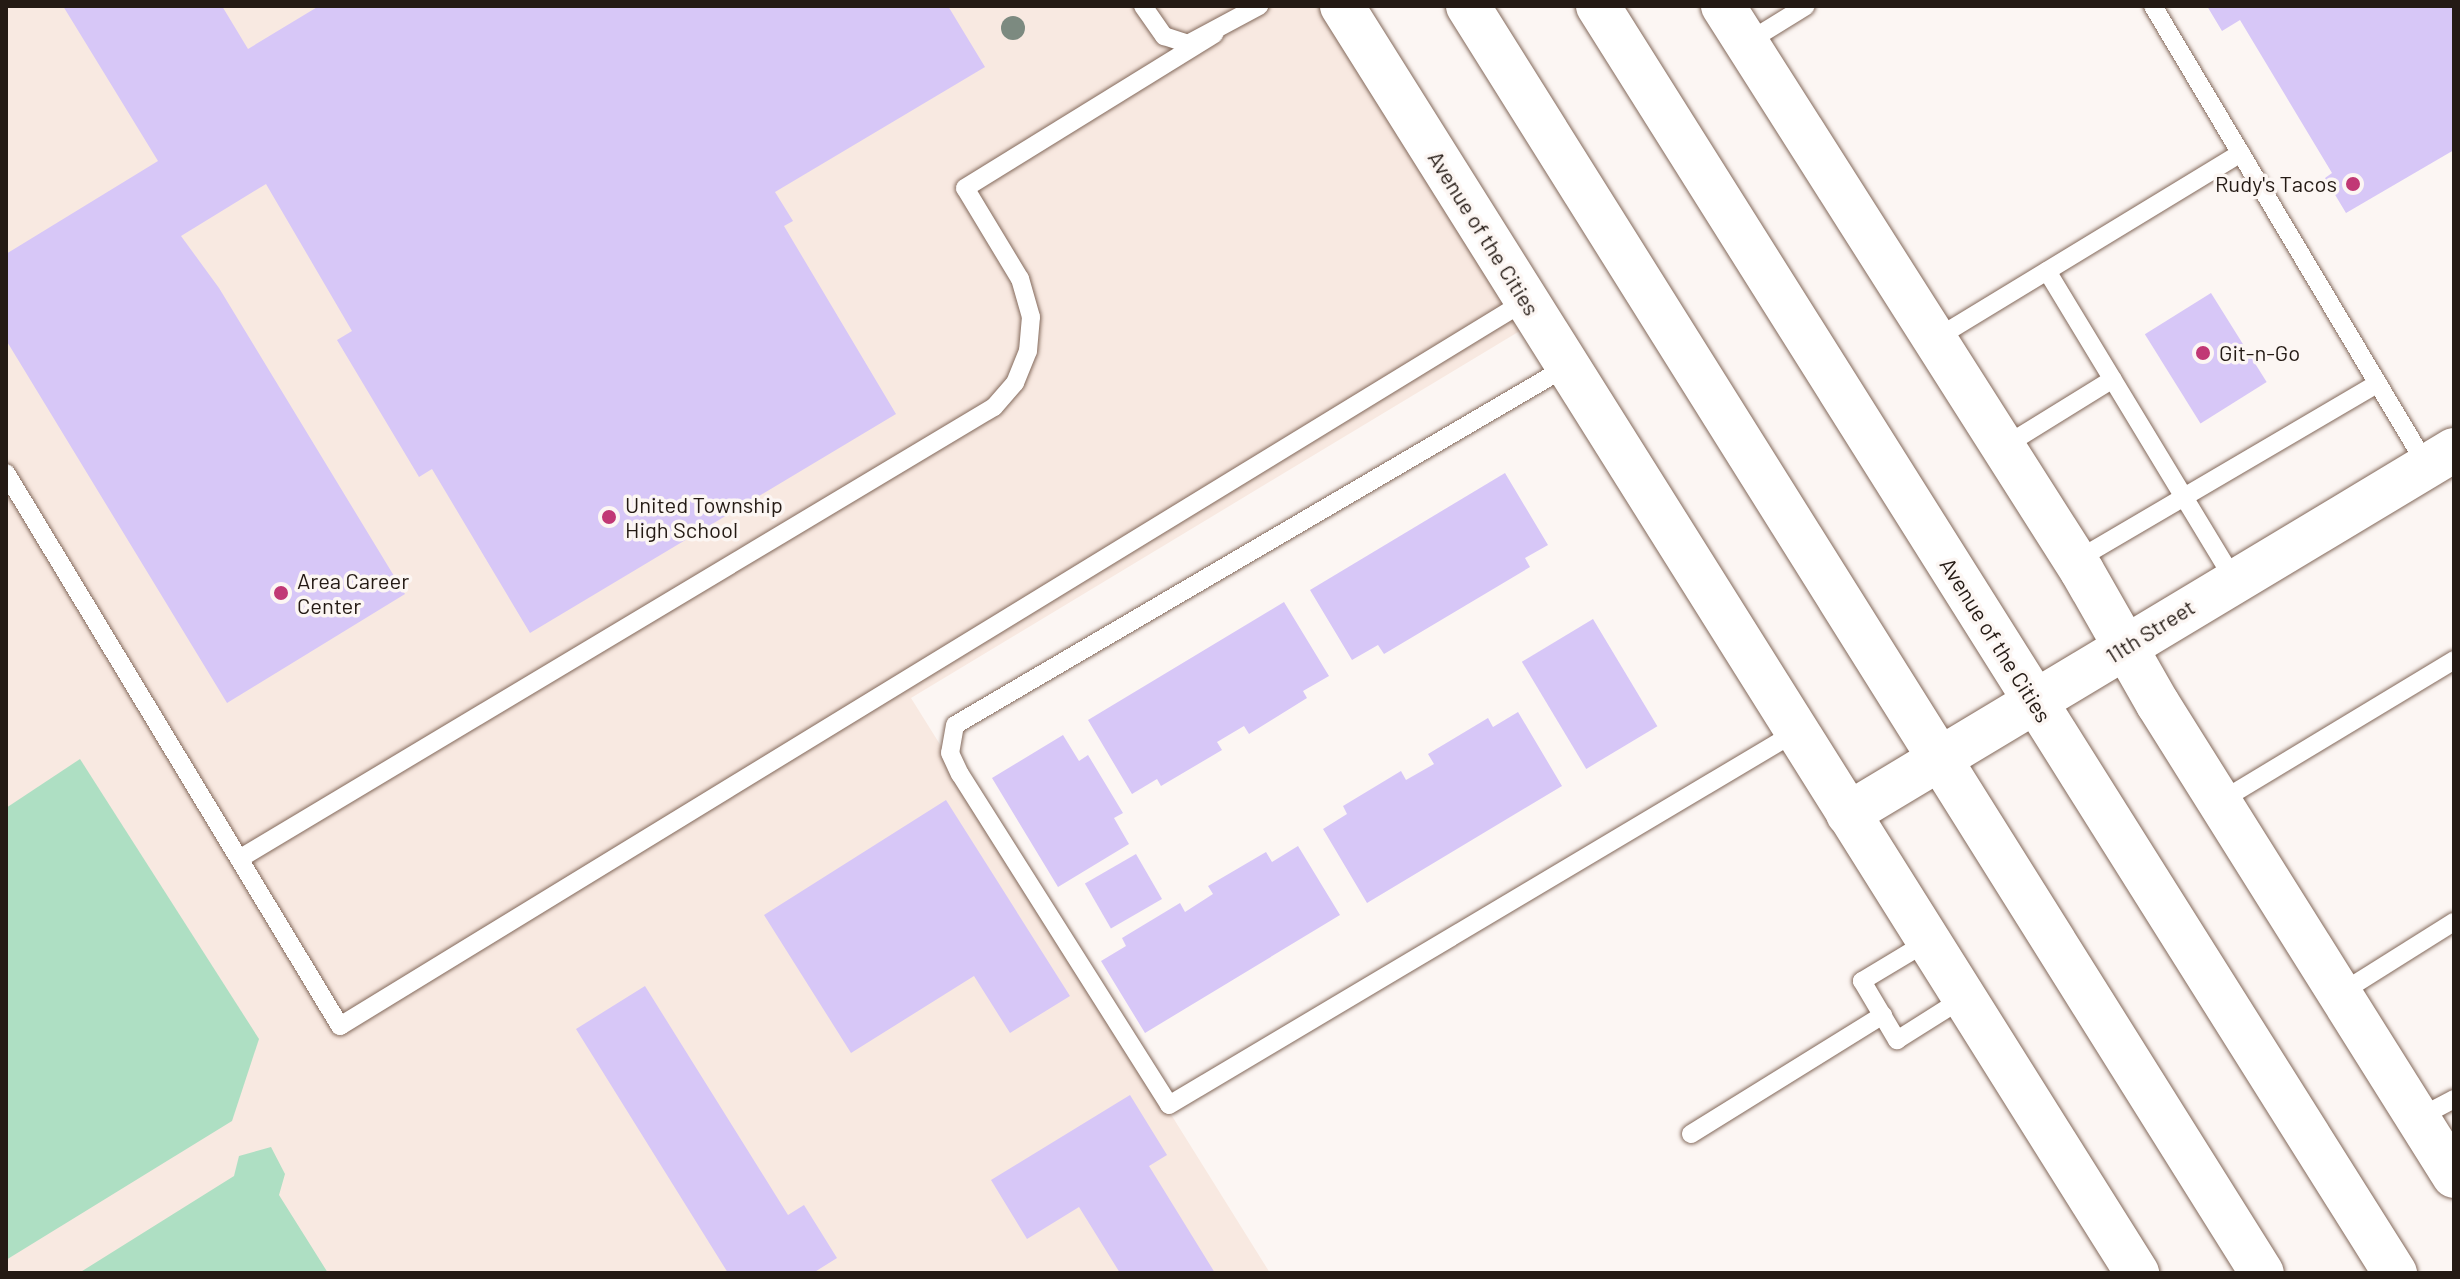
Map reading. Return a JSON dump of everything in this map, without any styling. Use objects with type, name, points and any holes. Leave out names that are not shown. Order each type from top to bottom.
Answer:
[{"type":"street","name":"Avenue of the Cities","points":[[1342,6],[1962,999],[2137,1273]]},
{"type":"street","points":[[1468,6],[2262,1273]]},
{"type":"street","name":"Avenue of the Cities","points":[[1598,6],[2395,1273]]},
{"type":"street","points":[[1723,6],[2075,561],[2219,802],[2339,994],[2436,1109],[2454,1176]]},
{"type":"street","name":"11th Street","points":[[1848,814],[2441,458]]},
{"type":"lane","points":[[1143,6],[1164,36],[1188,44],[1214,34]]},
{"type":"lane","points":[[239,859],[994,407],[1015,383],[1028,351],[1031,317],[1020,279],[965,188],[1259,6]]},
{"type":"lane","points":[[1746,43],[1806,6]]},
{"type":"lane","points":[[2153,6],[2378,383],[2441,458]]},
{"type":"lane","points":[[1935,339],[2241,153]]},
{"type":"lane","points":[[2047,271],[2234,580]]},
{"type":"lane","points":[[6,473],[340,1026],[1527,300]]},
{"type":"lane","points":[[1568,366],[955,725],[950,753],[960,774],[1169,1105],[1796,732]]},
{"type":"lane","points":[[2003,447],[2113,379]]},
{"type":"lane","points":[[2075,561],[2378,383]]},
{"type":"lane","points":[[2219,802],[2454,660]]},
{"type":"lane","points":[[2339,994],[2454,922]]},
{"type":"lane","points":[[1927,942],[1862,981],[1897,1040],[1962,999]]},
{"type":"lane","points":[[1691,1134],[1883,1015]]},
{"type":"shaded area","name":"United Township High School","points":[[6,6],[1342,6],[1538,320],[911,698],[1270,1273],[6,1273]]},
{"type":"green space","points":[[80,759],[259,1039],[232,1121],[6,1260],[6,808]]},
{"type":"green space","points":[[271,1147],[285,1174],[279,1195],[328,1273],[79,1273],[234,1176],[239,1156]]},
{"type":"building","points":[[63,6],[222,6],[248,49],[319,6],[948,6],[985,67],[775,192],[793,221],[784,226],[896,414],[530,633],[432,469],[419,477],[337,340],[352,331],[266,184],[181,236],[219,288],[405,594],[227,703],[6,340],[6,254],[158,161]]},
{"type":"building","points":[[2207,6],[2454,6],[2454,150],[2346,213],[2325,178],[2332,173],[2240,20],[2222,31]]},
{"type":"building","name":"Git-n-Go","points":[[2211,293],[2267,382],[2200,423],[2145,334]]},
{"type":"building","points":[[1505,473],[1548,545],[1525,558],[1530,567],[1384,654],[1378,645],[1352,660],[1310,590]]},
{"type":"building","points":[[1284,602],[1329,676],[1303,691],[1307,698],[1249,734],[1244,726],[1217,742],[1222,750],[1161,786],[1157,779],[1132,794],[1088,720]]},
{"type":"building","points":[[1593,619],[1657,726],[1586,769],[1522,662]]},
{"type":"building","points":[[1518,712],[1562,786],[1367,903],[1323,829],[1347,814],[1343,806],[1401,771],[1406,780],[1434,764],[1428,754],[1488,718],[1493,727]]},
{"type":"building","points":[[1063,735],[1079,761],[1088,755],[1123,813],[1114,818],[1129,844],[1058,887],[992,778]]},
{"type":"building","points":[[946,800],[1070,996],[1010,1033],[974,976],[851,1053],[764,915]]},
{"type":"building","points":[[1298,846],[1340,915],[1145,1033],[1101,961],[1126,946],[1122,938],[1180,903],[1185,912],[1213,894],[1208,886],[1266,852],[1272,862]]},
{"type":"building","points":[[1136,854],[1162,899],[1111,929],[1085,884]]},
{"type":"building","points":[[645,986],[788,1215],[804,1205],[837,1258],[813,1273],[728,1273],[576,1029]]},
{"type":"building","points":[[1130,1095],[1167,1155],[1149,1166],[1215,1273],[1120,1273],[1079,1207],[1027,1239],[991,1180]]},
{"type":"place","name":"Rudy's Tacos","points":[[2353,184]]},
{"type":"place","name":"Git-n-Go","points":[[2203,353]]},
{"type":"place","name":"United Township High School","points":[[609,517]]},
{"type":"place","name":"Area Career Center","points":[[281,593]]}]
